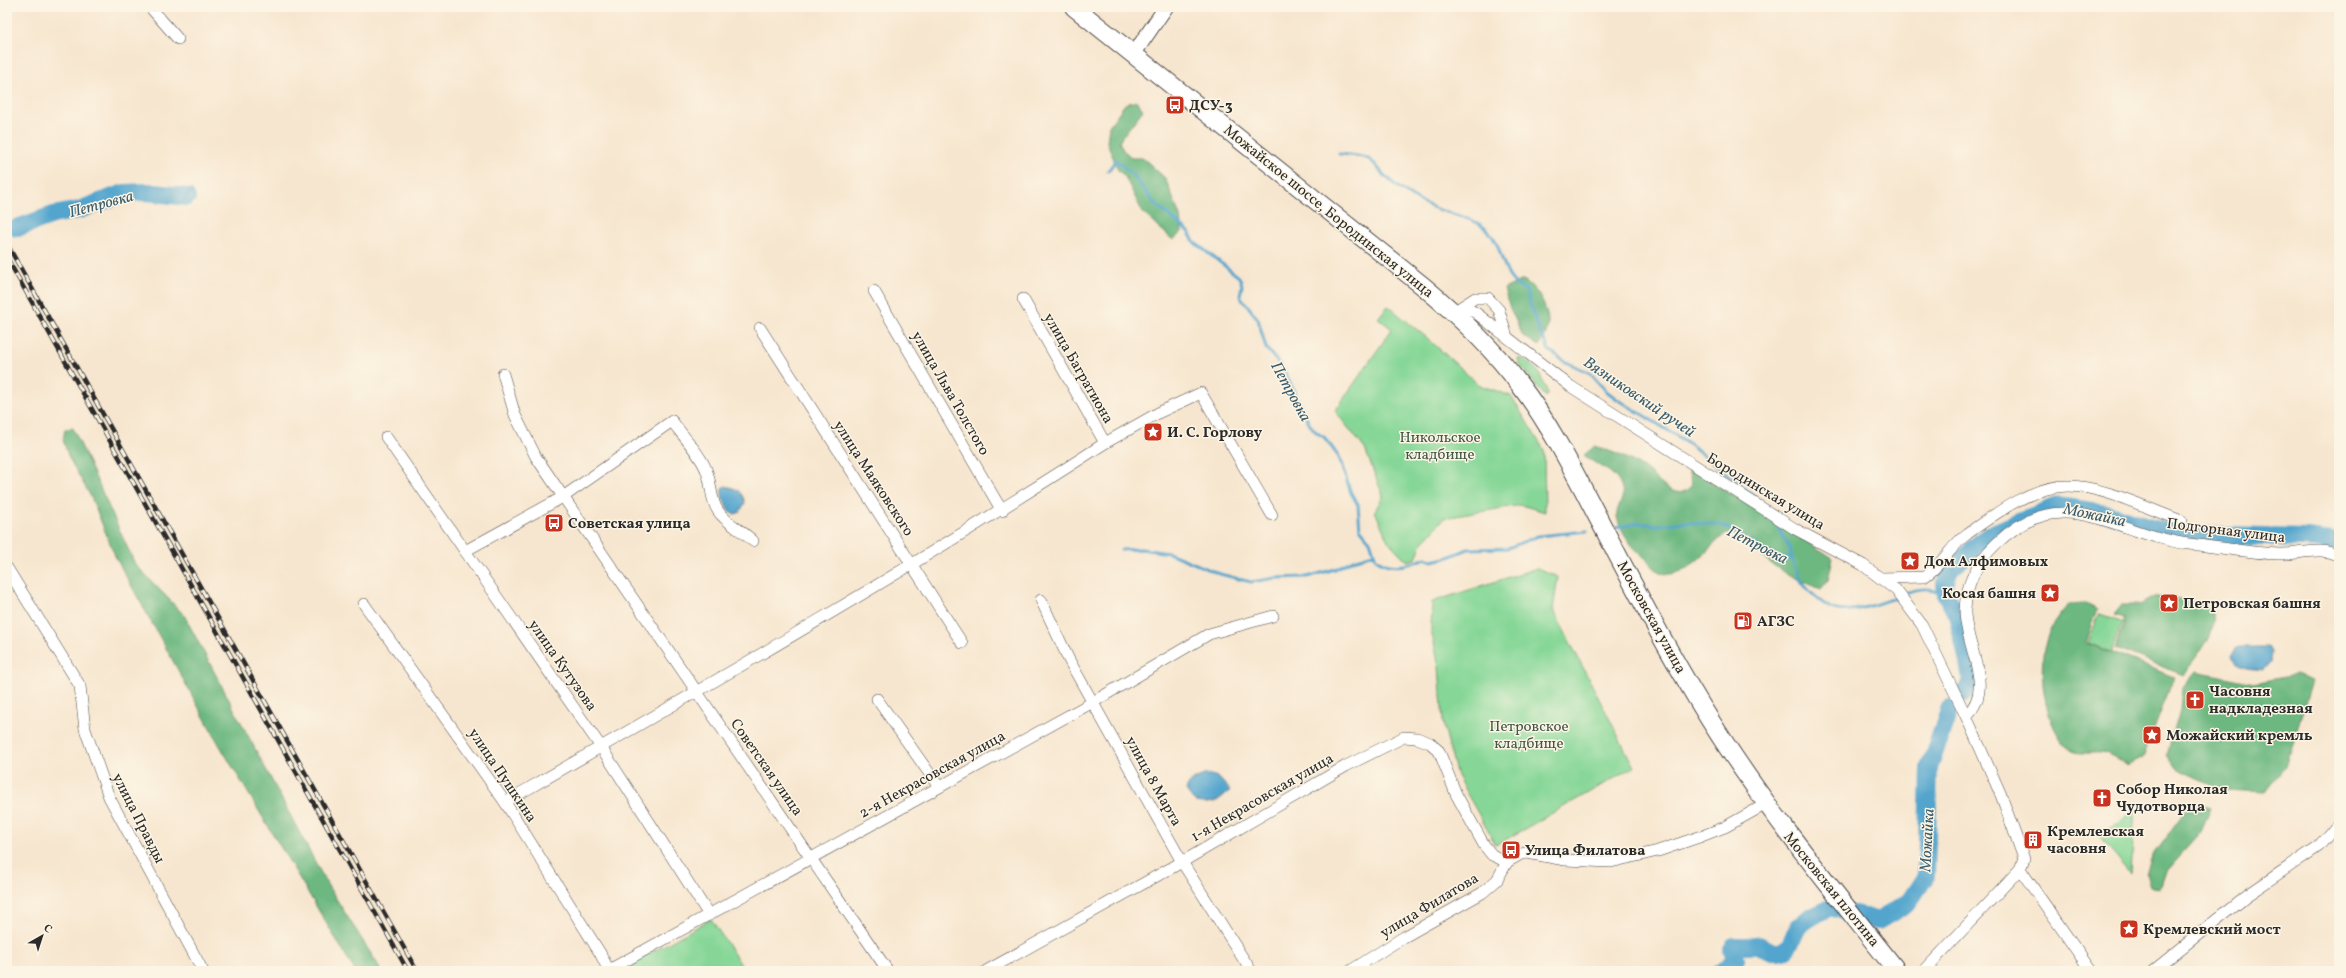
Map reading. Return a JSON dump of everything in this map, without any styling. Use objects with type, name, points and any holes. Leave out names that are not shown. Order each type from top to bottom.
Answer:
[{"type":"main road","name":"Можайское шоссе, Бородинская улица","points":[[1074,7],[1133,55],[1459,309],[1532,401]]},
{"type":"main road","name":"Московская улица","points":[[1532,401],[1565,457],[1693,692],[1735,760],[1782,827]]},
{"type":"main road","name":"Московская плотина","points":[[1782,827],[1897,971]]},
{"type":"street","points":[[150,7],[178,39]]},
{"type":"street","points":[[1133,55],[1166,7]]},
{"type":"street","name":"улица Льва Толстого","points":[[874,291],[1002,510]]},
{"type":"street","points":[[1459,309],[1480,296],[1491,300],[1499,310],[1507,337]]},
{"type":"street","name":"улица Багратиона","points":[[1023,299],[1105,443],[1160,412],[1201,394],[1272,515]]},
{"type":"street","name":"Бородинская улица","points":[[1459,309],[1476,313],[1570,386],[1795,529],[1863,565],[1882,578],[1897,591],[1922,625],[1963,711]]},
{"type":"street","name":"улица Маяковского","points":[[760,328],[962,643]]},
{"type":"street","name":"Советская улица","points":[[503,374],[515,415],[536,458],[888,971]]},
{"type":"street","points":[[465,551],[563,497],[672,421],[708,472],[713,500],[717,509],[729,522],[743,530],[753,541]]},
{"type":"street","name":"улица Кутузова","points":[[386,437],[601,747],[709,915]]},
{"type":"street","points":[[505,802],[912,565],[1002,510],[1105,443]]},
{"type":"street","points":[[1882,578],[1924,577],[1966,535],[2026,496],[2048,489],[2068,486],[2091,490],[2182,522]]},
{"type":"street","name":"Подгорная улица","points":[[1963,711],[1975,707],[1980,690],[1965,611],[1971,576],[1986,554],[2004,537],[2030,521],[2058,512],[2098,517],[2125,528],[2181,543],[2280,554],[2322,551],[2339,555]]},
{"type":"street","name":"улица Правды","points":[[7,568],[80,686],[84,729],[109,797],[203,971]]},
{"type":"street","name":"улица 8 Марта","points":[[1041,600],[1069,660],[1182,862],[1251,971]]},
{"type":"street","name":"улица Пушкина","points":[[364,604],[505,802],[600,953],[609,970]]},
{"type":"street","name":"2-я Некрасовская улица","points":[[609,970],[812,859],[1093,702],[1209,634],[1273,616]]},
{"type":"street","points":[[877,699],[939,787]]},
{"type":"street","points":[[1924,971],[2020,869],[2024,859],[2018,840],[1963,711]]},
{"type":"street","name":"1-я Некрасовская улица","points":[[986,971],[1182,862],[1346,766],[1404,737],[1418,738],[1430,743],[1439,751],[1456,794],[1484,845],[1492,855],[1507,862]]},
{"type":"street","points":[[1507,862],[1521,854],[1527,853],[1545,858],[1587,862],[1610,862],[1702,836],[1766,804]]},
{"type":"street","points":[[2153,971],[2246,896],[2319,846],[2339,822]]},
{"type":"street","name":"улица Филатова","points":[[1350,971],[1404,937],[1482,893],[1497,880],[1507,862]]},
{"type":"street","points":[[2020,869],[2091,971]]},
{"type":"green space","points":[[1137,101],[1143,110],[1119,141],[1123,150],[1132,158],[1143,158],[1165,178],[1180,216],[1182,232],[1173,240],[1143,213],[1125,177],[1118,170],[1107,142],[1109,126],[1125,104]]},
{"type":"green space","points":[[1523,280],[1533,288],[1541,299],[1548,319],[1548,328],[1539,346],[1523,336],[1510,308],[1504,289]]},
{"type":"green space","name":"Никольское кладбище","points":[[1388,306],[1426,337],[1479,385],[1511,396],[1544,450],[1545,512],[1521,505],[1444,518],[1421,545],[1416,559],[1407,561],[1388,541],[1375,511],[1383,496],[1365,449],[1335,411],[1392,329],[1378,318]]},
{"type":"green space","points":[[1522,358],[1538,371],[1548,393],[1546,397],[1520,365],[1518,359]]},
{"type":"green space","points":[[73,428],[135,564],[184,615],[328,886],[382,971],[355,971],[220,746],[116,558],[91,497],[69,458],[63,440],[65,429]]},
{"type":"green space","points":[[1595,446],[1634,462],[1671,491],[1683,492],[1687,490],[1692,485],[1688,470],[1696,472],[1833,558],[1828,580],[1821,589],[1793,577],[1768,561],[1749,538],[1736,534],[1725,534],[1696,562],[1687,568],[1669,574],[1660,572],[1635,548],[1621,529],[1617,513],[1623,495],[1618,480],[1584,455]]},
{"type":"green space","name":"Петровское кладбище","points":[[1537,568],[1558,577],[1553,609],[1634,767],[1496,845],[1457,776],[1443,723],[1439,666],[1431,630],[1432,602]]},
{"type":"green space","points":[[2157,596],[2202,604],[2213,612],[2212,631],[2209,639],[2184,675],[2115,649],[2124,625],[2123,617],[2114,614],[2121,605],[2140,605]]},
{"type":"green space","points":[[2084,603],[2098,610],[2086,643],[2174,677],[2143,758],[2128,766],[2105,754],[2079,753],[2068,748],[2059,737],[2048,709],[2042,678],[2044,647],[2048,634],[2057,618],[2069,604]]},
{"type":"green space","points":[[2100,614],[2123,622],[2111,652],[2088,643]]},
{"type":"green space","points":[[2196,671],[2254,683],[2295,675],[2312,681],[2286,766],[2265,792],[2223,790],[2176,768],[2167,755],[2180,710],[2182,688]]},
{"type":"green space","points":[[2200,805],[2211,808],[2201,832],[2166,871],[2160,889],[2150,886],[2146,874],[2152,856],[2188,807]]},
{"type":"green space","points":[[2135,808],[2131,874],[2095,831],[2107,829]]},
{"type":"green space","points":[[711,919],[745,971],[623,971],[631,964]]},
{"type":"water","points":[[725,486],[736,489],[741,493],[745,503],[739,513],[734,514],[728,510],[722,496],[722,488]]},
{"type":"water","points":[[2268,647],[2271,650],[2270,662],[2263,670],[2244,668],[2234,661],[2232,656],[2236,648]]},
{"type":"water","points":[[1207,774],[1218,777],[1230,790],[1227,794],[1215,802],[1195,802],[1186,790],[1187,787],[1194,779]]},
{"type":"waterway","name":"Вязниковский ручей","points":[[1339,154],[1360,156],[1369,159],[1375,164],[1383,175],[1413,198],[1439,210],[1468,219],[1482,226],[1494,238],[1511,279],[1517,285],[1526,290],[1537,326],[1549,350],[1564,361],[1590,373],[1605,390],[1617,399],[1690,444],[1760,501]]},
{"type":"waterway","name":"Петровка","points":[[1108,171],[1116,160],[1133,175],[1155,204],[1189,232],[1194,242],[1239,277],[1242,285],[1240,296],[1258,319],[1266,348],[1284,370],[1310,425],[1317,433],[1324,437],[1339,457],[1351,493],[1358,505],[1360,529],[1370,541],[1376,559],[1388,565],[1400,566],[1425,558],[1433,561],[1449,557],[1468,549],[1508,548],[1538,536],[1587,531]]},
{"type":"waterway","name":"Петровка","points":[[17,228],[53,215],[79,210],[124,193],[147,192],[187,197]]},
{"type":"waterway","name":"Можайка","points":[[1965,693],[1971,681],[1957,615],[1946,595],[1945,583],[1950,570],[1988,535],[2057,506],[2106,513],[2179,535],[2306,538],[2339,542]]},
{"type":"waterway","name":"Вязниковский ручей","points":[[1774,521],[1788,544],[1792,559]]},
{"type":"waterway","name":"Петровка","points":[[1616,528],[1637,523],[1659,525],[1685,522],[1722,525],[1777,558],[1792,559],[1797,575],[1803,583],[1816,598],[1832,609],[1844,611],[1860,609],[1897,597]]},
{"type":"waterway","points":[[1121,550],[1141,549],[1169,553],[1220,574],[1251,582],[1276,578],[1307,577],[1335,569],[1353,560],[1373,554]]},
{"type":"waterway","name":"Петровка","points":[[1902,594],[1919,589],[1930,589],[1946,595]]},
{"type":"waterway","name":"Можайка","points":[[1722,971],[1736,959],[1732,950],[1734,946],[1750,946],[1755,944],[1772,951],[1783,951],[1789,946],[1802,923],[1814,915],[1831,907],[1878,921],[1908,903],[1926,876],[1929,768],[1950,708]]},
{"type":"railway","points":[[7,244],[417,971]]},
{"type":"railway","points":[[7,258],[408,971]]},
{"type":"place","name":"ДСУ-3","points":[[1175,105]]},
{"type":"place","name":"И. С. Горлову","points":[[1153,432]]},
{"type":"place","name":"Советская улица","points":[[554,523]]},
{"type":"place","name":"Дом Алфимовых","points":[[1910,561]]},
{"type":"place","name":"Косая башня","points":[[2050,593]]},
{"type":"place","name":"Петровская башня","points":[[2169,603]]},
{"type":"place","name":"АГЗС","points":[[1743,621]]},
{"type":"place","name":"Часовня надкладезная","points":[[2195,700]]},
{"type":"place","name":"Можайский кремль","points":[[2152,735]]},
{"type":"place","name":"Собор Николая Чудотворца","points":[[2102,798]]},
{"type":"place","name":"Кремлевская часовня","points":[[2033,840]]},
{"type":"place","name":"Улица Филатова","points":[[1511,850]]},
{"type":"place","name":"Кремлевский мост","points":[[2129,929]]}]
